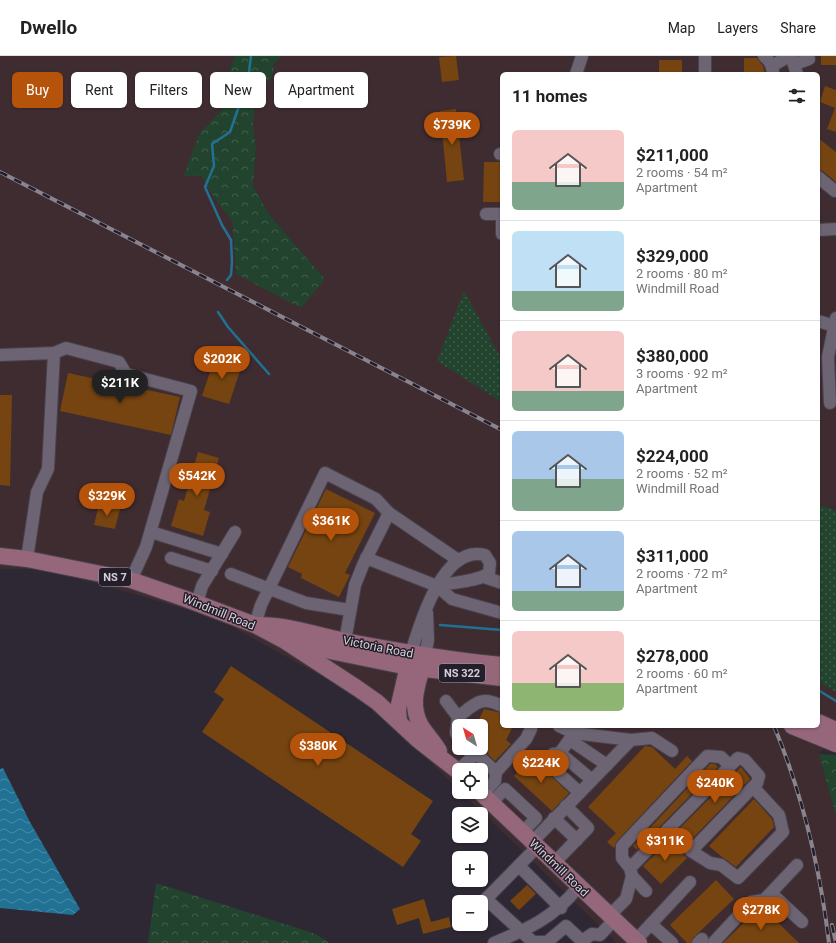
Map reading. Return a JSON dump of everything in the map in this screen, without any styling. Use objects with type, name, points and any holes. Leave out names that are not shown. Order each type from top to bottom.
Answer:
[{"type":"main road","name":"Windmill Road","points":[[0,556],[27,559],[131,580],[255,625],[285,641],[357,688],[452,767]]},
{"type":"main road","name":"Victoria Road","points":[[255,625],[274,624],[345,641],[417,661],[500,678]]},
{"type":"main road","name":"Victoria Road","points":[[285,641],[344,655],[417,661],[500,665]]},
{"type":"main road","points":[[399,722],[398,709],[417,661]]},
{"type":"main road","points":[[417,661],[414,711],[422,727],[452,766]]},
{"type":"main road","points":[[820,724],[832,738]]},
{"type":"main road","points":[[799,728],[832,738]]},
{"type":"main road","name":"Windmill Road","points":[[486,799],[637,942]]},
{"type":"street","points":[[577,72],[582,56]]},
{"type":"street","points":[[705,56],[705,72]]},
{"type":"street","points":[[764,56],[772,69],[809,59],[808,56]]},
{"type":"street","points":[[820,179],[835,191]]},
{"type":"street","points":[[486,214],[500,214]]},
{"type":"street","points":[[820,230],[836,228]]},
{"type":"street","points":[[820,321],[835,322],[828,357],[830,403]]},
{"type":"street","points":[[0,355],[54,354],[66,348],[119,362],[126,374],[191,391],[151,532],[131,580]]},
{"type":"street","points":[[27,559],[37,492],[48,469],[54,354]]},
{"type":"street","points":[[255,625],[261,605],[325,473],[376,499],[389,513],[458,560]]},
{"type":"street","points":[[345,641],[355,585],[366,558],[389,513]]},
{"type":"street","points":[[151,532],[222,554]]},
{"type":"street","points":[[197,603],[202,586],[235,532]]},
{"type":"street","points":[[417,661],[426,608],[437,586],[446,573],[458,560],[467,554],[476,553],[484,555],[490,563],[489,574],[484,577],[437,586]]},
{"type":"street","points":[[172,558],[212,571]]},
{"type":"street","points":[[366,558],[437,586],[452,599],[500,612]]},
{"type":"street","points":[[231,574],[269,590],[306,603],[350,610]]},
{"type":"street","points":[[484,577],[500,582]]},
{"type":"street","points":[[446,701],[458,717],[478,702],[484,700],[500,705]]},
{"type":"street","points":[[488,791],[495,781],[496,772],[526,738],[531,728]]},
{"type":"street","points":[[562,728],[607,765]]},
{"type":"street","points":[[572,736],[631,740],[652,738],[672,751]]},
{"type":"street","points":[[572,736],[560,752],[553,754],[545,761],[579,792]]},
{"type":"street","points":[[566,926],[547,942],[534,942],[486,899],[519,866],[530,841],[631,740]]},
{"type":"street","points":[[560,752],[592,780]]},
{"type":"street","points":[[460,763],[468,755]]},
{"type":"street","points":[[478,755],[496,772]]},
{"type":"street","points":[[646,891],[622,858],[622,846],[707,756],[721,757],[730,766]]},
{"type":"street","points":[[519,866],[557,911],[566,926],[582,940],[592,934],[600,935],[626,899],[631,872],[668,829],[738,758],[745,760],[759,776],[757,783],[691,851]]},
{"type":"street","points":[[668,829],[691,851],[710,862],[721,865],[738,878],[783,832],[779,815],[752,787]]},
{"type":"street","points":[[554,863],[588,828],[566,806]]},
{"type":"street","points":[[554,818],[577,840]]},
{"type":"street","points":[[704,942],[751,902],[764,900],[797,865]]},
{"type":"street","points":[[637,942],[651,924],[690,882]]},
{"type":"street","points":[[494,943],[521,931],[557,911],[578,887]]},
{"type":"street","points":[[771,893],[802,922]]},
{"type":"street","points":[[651,924],[672,943]]},
{"type":"shaded area","points":[[0,56],[235,56],[229,72],[210,72],[210,108],[223,108],[199,134],[185,176],[201,176],[216,201],[232,221],[236,274],[325,279],[269,214],[253,186],[256,148],[253,124],[255,108],[266,108],[266,84],[274,72],[273,65],[282,56],[836,56],[836,511],[820,505],[820,72],[500,72],[500,356],[464,292],[486,391],[500,401],[500,728],[820,728],[820,683],[836,692],[836,735],[819,754],[836,816],[836,943],[617,943],[488,818],[488,807],[476,807],[468,799],[488,799],[488,763],[452,763],[452,783],[367,701],[216,618],[47,569],[0,569]]},
{"type":"green space","points":[[235,56],[282,56],[273,65],[274,72],[266,84],[266,72],[229,72]]},
{"type":"green space","points":[[223,108],[255,108],[253,124],[256,148],[253,186],[269,214],[325,279],[301,308],[236,274],[232,221],[216,201],[201,176],[184,176],[199,134]]},
{"type":"green space","points":[[464,291],[500,356],[500,401],[437,361]]},
{"type":"green space","points":[[820,505],[836,511],[836,692],[820,683]]},
{"type":"green space","points":[[819,754],[836,755],[836,816]]},
{"type":"green space","points":[[156,883],[316,934],[329,943],[148,943]]},
{"type":"water","points":[[3,768],[30,822],[80,909],[73,915],[0,908],[0,769]]},
{"type":"building","points":[[456,56],[459,80],[442,82],[439,57]]},
{"type":"building","points":[[821,56],[836,56],[836,65],[821,65]]},
{"type":"building","points":[[744,58],[757,58],[763,66],[764,72],[744,72]]},
{"type":"building","points":[[659,60],[682,60],[682,72],[659,72]]},
{"type":"building","points":[[825,86],[836,90],[836,132],[827,129],[835,108],[820,102]]},
{"type":"building","points":[[456,109],[464,180],[447,182],[440,111]]},
{"type":"building","points":[[820,140],[836,152],[836,182],[823,171],[820,170]]},
{"type":"building","points":[[484,162],[500,162],[500,202],[483,202]]},
{"type":"building","points":[[215,357],[242,365],[229,404],[202,396]]},
{"type":"building","points":[[68,373],[180,397],[171,435],[60,411]]},
{"type":"building","points":[[0,395],[12,395],[10,486],[0,485]]},
{"type":"building","points":[[198,452],[219,458],[204,510],[210,512],[203,536],[171,526],[179,499],[184,501]]},
{"type":"building","points":[[326,489],[375,513],[345,573],[350,575],[339,597],[301,578],[302,574],[288,567]]},
{"type":"building","points":[[99,504],[120,509],[115,529],[94,525]]},
{"type":"building","points":[[231,666],[433,801],[411,834],[421,841],[403,867],[202,732],[224,699],[214,692]]},
{"type":"building","points":[[484,709],[500,713],[500,728],[512,728],[506,740],[511,744],[495,761],[488,754],[488,719],[479,719]]},
{"type":"building","points":[[645,746],[652,747],[675,769],[687,756],[692,761],[617,841],[614,848],[607,842],[616,833],[588,807]]},
{"type":"building","points":[[531,757],[569,793],[552,811],[514,776]]},
{"type":"building","points":[[710,764],[715,764],[718,767],[637,850],[633,846]]},
{"type":"building","points":[[741,767],[750,779],[691,840],[679,829]]},
{"type":"building","points":[[754,799],[772,819],[774,827],[736,867],[709,846]]},
{"type":"building","points":[[669,841],[687,858],[661,884],[643,866]]},
{"type":"building","points":[[716,880],[734,899],[693,938],[691,943],[687,943],[670,925]]},
{"type":"building","points":[[527,885],[536,894],[519,910],[510,901]]},
{"type":"building","points":[[424,899],[431,922],[449,917],[451,927],[423,934],[419,918],[397,925],[392,909]]},
{"type":"building","points":[[759,908],[763,908],[799,943],[723,943]]},
{"type":"waterway","points":[[227,280],[231,275],[231,240],[222,225],[205,187],[214,166],[212,144],[230,132],[248,80],[251,56]]},
{"type":"waterway","points":[[218,312],[228,327],[269,374]]},
{"type":"waterway","points":[[440,625],[500,630]]},
{"type":"waterway","points":[[820,691],[836,701]]},
{"type":"railway","points":[[0,172],[500,429]]},
{"type":"railway","points":[[775,728],[794,779],[809,833],[821,887],[829,943]]},
{"type":"railway","points":[[832,925],[836,943]]}]
